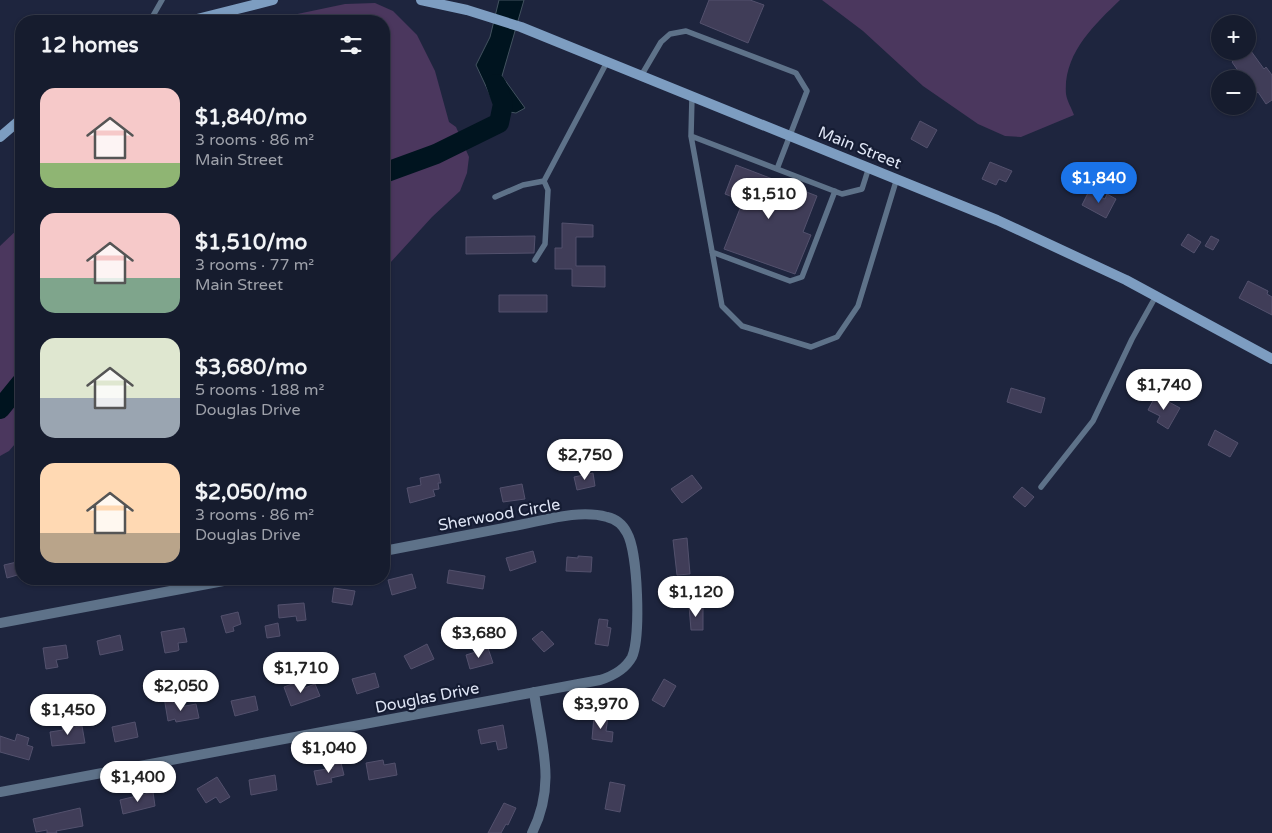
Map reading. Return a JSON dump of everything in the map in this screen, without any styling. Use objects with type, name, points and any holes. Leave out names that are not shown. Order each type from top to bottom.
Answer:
[{"type":"main road","points":[[213,15],[273,0]]},
{"type":"main road","name":"Main Street","points":[[421,0],[491,17],[521,28],[897,178],[1038,238],[1156,296],[1272,358]]},
{"type":"main road","points":[[0,138],[15,124]]},
{"type":"street","name":"Sherwood Circle","points":[[390,550],[570,516],[596,515],[609,517],[620,523],[628,534],[635,571],[636,635],[632,658],[622,670],[612,677],[534,692]]},
{"type":"street","points":[[0,623],[202,585]]},
{"type":"street","name":"Douglas Drive","points":[[0,792],[534,692]]},
{"type":"street","points":[[532,833],[544,799],[547,774],[534,692]]},
{"type":"lane","points":[[153,15],[162,0]]},
{"type":"lane","points":[[641,76],[661,42],[670,34],[686,31],[796,73],[807,91],[777,169]]},
{"type":"lane","points":[[544,181],[608,62]]},
{"type":"lane","points":[[692,96],[691,136],[722,306],[742,326],[811,347],[838,337],[858,306],[897,178]]},
{"type":"lane","points":[[691,136],[842,194],[862,189],[869,167]]},
{"type":"lane","points":[[495,197],[523,185],[544,181]]},
{"type":"lane","points":[[535,260],[545,244],[548,190],[544,181]]},
{"type":"lane","points":[[712,252],[790,281],[802,277],[835,191]]},
{"type":"lane","points":[[1042,487],[1094,421],[1132,339],[1156,296]]},
{"type":"shaded area","points":[[822,0],[1120,0],[1091,30],[1075,53],[1066,80],[1067,99],[1074,115],[1021,137],[1005,136],[978,124],[923,86],[863,31]]},
{"type":"shaded area","points":[[375,3],[393,11],[417,35],[435,71],[449,122],[456,127],[469,157],[467,173],[460,191],[432,217],[390,263],[390,15],[293,15],[345,4]]},
{"type":"shaded area","points":[[15,232],[15,444],[9,451],[0,456],[0,246]]},
{"type":"water","points":[[499,0],[524,0],[502,76],[525,108],[516,113],[497,110],[476,65],[490,37]]},
{"type":"building","points":[[709,0],[750,0],[764,5],[748,43],[700,23]]},
{"type":"building","points":[[1256,58],[1264,69],[1266,67],[1272,75],[1272,100],[1266,104],[1258,92],[1256,93],[1256,70],[1238,70],[1232,62],[1234,60],[1256,60]]},
{"type":"building","points":[[920,121],[937,130],[927,148],[911,139]]},
{"type":"building","points":[[990,162],[1012,171],[1006,182],[999,179],[996,185],[982,179]]},
{"type":"building","points":[[736,165],[817,196],[803,232],[811,235],[795,274],[724,249],[743,201],[725,194]]},
{"type":"building","points":[[1089,191],[1105,199],[1107,194],[1116,199],[1106,218],[1082,205]]},
{"type":"building","points":[[562,223],[593,225],[593,237],[576,237],[576,266],[605,266],[605,287],[572,286],[572,269],[555,269],[555,248],[562,248]]},
{"type":"building","points":[[1188,234],[1201,242],[1194,253],[1181,245]]},
{"type":"building","points":[[535,236],[534,253],[466,254],[466,237]]},
{"type":"building","points":[[1211,236],[1219,240],[1213,250],[1205,246]]},
{"type":"building","points":[[1248,281],[1268,291],[1267,294],[1272,297],[1272,315],[1239,298]]},
{"type":"building","points":[[499,295],[547,295],[547,312],[499,312]]},
{"type":"building","points":[[1011,388],[1045,398],[1041,413],[1007,402]]},
{"type":"building","points":[[1156,395],[1180,408],[1168,429],[1157,422],[1160,416],[1148,410]]},
{"type":"building","points":[[1215,430],[1238,443],[1230,457],[1208,445]]},
{"type":"building","points":[[593,473],[595,486],[577,490],[574,477]]},
{"type":"building","points":[[439,474],[441,483],[438,483],[439,489],[433,490],[435,496],[410,503],[407,488],[421,485],[420,478]]},
{"type":"building","points":[[692,475],[702,488],[682,503],[671,489]]},
{"type":"building","points":[[522,484],[525,499],[503,502],[500,488]]},
{"type":"building","points":[[1022,487],[1034,497],[1025,507],[1013,497]]},
{"type":"building","points":[[687,538],[690,574],[677,575],[673,540]]},
{"type":"building","points":[[533,551],[536,562],[510,571],[506,558]]},
{"type":"building","points":[[578,556],[592,557],[591,572],[566,571],[567,557],[578,558]]},
{"type":"building","points":[[15,562],[15,576],[7,578],[4,565]]},
{"type":"building","points":[[449,570],[485,576],[483,589],[447,583]]},
{"type":"building","points":[[412,574],[416,588],[392,595],[390,580]]},
{"type":"building","points":[[334,588],[355,591],[352,605],[332,602]]},
{"type":"building","points":[[304,603],[306,620],[297,621],[296,616],[279,618],[278,605]]},
{"type":"building","points":[[689,606],[703,606],[703,630],[691,630]]},
{"type":"building","points":[[238,612],[241,624],[233,627],[234,631],[226,633],[221,616]]},
{"type":"building","points":[[599,619],[608,620],[607,627],[611,628],[608,646],[595,644]]},
{"type":"building","points":[[278,623],[280,636],[267,638],[265,626]]},
{"type":"building","points":[[184,628],[187,642],[178,643],[179,650],[177,651],[165,653],[161,632]]},
{"type":"building","points":[[542,631],[554,644],[544,652],[532,639]]},
{"type":"building","points":[[120,635],[123,650],[100,655],[97,641]]},
{"type":"building","points":[[427,644],[434,659],[411,669],[404,656]]},
{"type":"building","points":[[66,645],[68,658],[56,660],[58,667],[46,669],[43,648]]},
{"type":"building","points":[[488,648],[493,663],[470,669],[466,655]]},
{"type":"building","points":[[375,673],[379,687],[357,694],[352,679]]},
{"type":"building","points":[[664,679],[676,686],[664,707],[652,700]]},
{"type":"building","points":[[297,682],[299,690],[315,684],[320,696],[291,706],[284,687]]},
{"type":"building","points":[[255,696],[258,710],[235,716],[231,701]]},
{"type":"building","points":[[164,697],[180,707],[196,704],[199,718],[176,722],[175,719],[168,721]]},
{"type":"building","points":[[594,716],[608,717],[606,731],[613,732],[612,742],[592,739]]},
{"type":"building","points":[[135,722],[138,737],[115,742],[112,727]]},
{"type":"building","points":[[76,724],[76,727],[82,726],[85,743],[52,746],[50,732],[63,730],[62,726]]},
{"type":"building","points":[[503,725],[507,748],[498,750],[496,741],[481,744],[478,730]]},
{"type":"building","points":[[17,734],[29,738],[27,745],[33,747],[29,760],[0,752],[0,736],[15,741]]},
{"type":"building","points":[[383,760],[384,765],[395,763],[397,775],[369,780],[366,763]]},
{"type":"building","points":[[341,763],[344,775],[331,778],[332,782],[317,785],[314,771],[334,768],[333,765]]},
{"type":"building","points":[[275,775],[277,790],[251,795],[249,780]]},
{"type":"building","points":[[217,777],[230,797],[220,803],[216,797],[206,803],[197,789]]},
{"type":"building","points":[[610,782],[625,785],[620,812],[605,809]]},
{"type":"building","points":[[153,792],[155,806],[123,814],[120,800]]},
{"type":"building","points":[[504,803],[516,808],[508,825],[506,824],[501,833],[488,833]]},
{"type":"building","points":[[80,808],[83,826],[56,831],[57,833],[47,833],[47,830],[36,832],[33,819]]},
{"type":"waterway","points":[[390,171],[436,154],[499,123],[503,104],[496,84]]},
{"type":"waterway","points":[[0,409],[15,390]]}]
